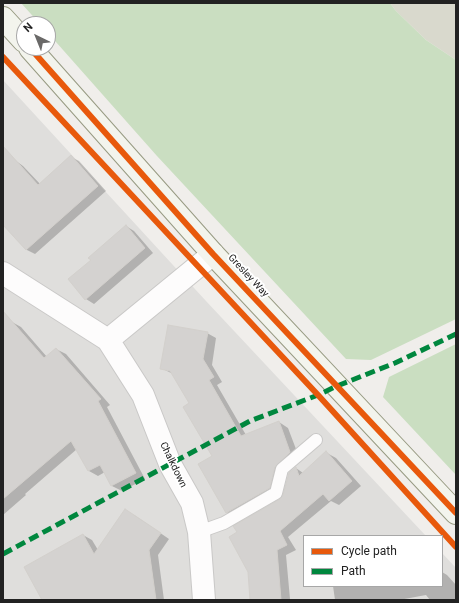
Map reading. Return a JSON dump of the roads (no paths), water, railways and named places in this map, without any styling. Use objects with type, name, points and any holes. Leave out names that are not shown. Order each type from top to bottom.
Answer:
[{"type":"street","points":[[3,18],[16,33]]},
{"type":"street","name":"Gresley Way","points":[[37,56],[213,254],[456,513]]},
{"type":"street","points":[[108,340],[213,254]]},
{"type":"street","name":"Chalkdown","points":[[3,273],[108,340],[143,394],[170,464],[192,503],[199,532],[204,600]]},
{"type":"lane","points":[[199,532],[224,523],[276,493],[282,469],[316,440]]}]
